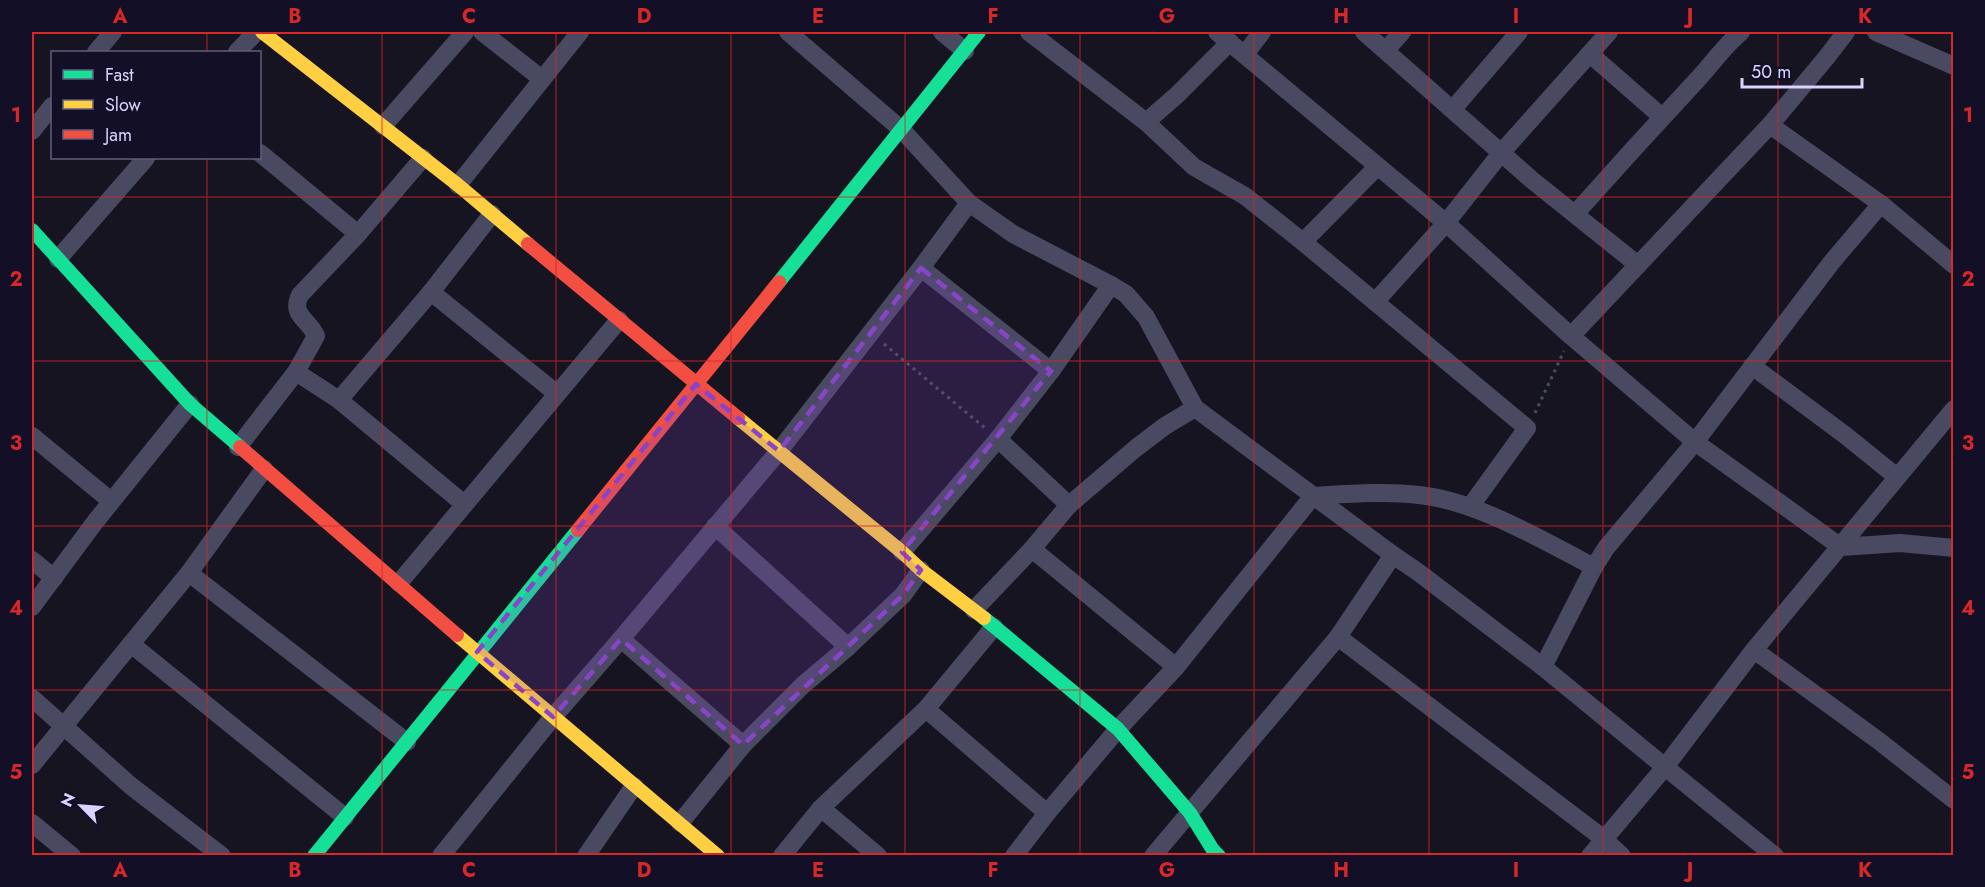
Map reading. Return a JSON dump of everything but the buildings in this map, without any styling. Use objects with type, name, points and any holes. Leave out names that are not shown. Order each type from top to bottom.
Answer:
[{"type":"street","points":[[97,51],[113,32]]},
{"type":"street","points":[[238,51],[256,32]]},
{"type":"street","points":[[262,32],[458,185],[921,570],[974,610],[1118,729],[1191,813],[1213,850],[1219,855]]},
{"type":"street","points":[[382,126],[465,32]]},
{"type":"street","points":[[482,32],[542,79]]},
{"type":"street","points":[[458,185],[580,32]]},
{"type":"street","points":[[788,32],[902,130],[969,203],[1013,234],[1126,294],[1146,317],[1195,408],[1544,667],[1775,855]]},
{"type":"street","points":[[942,32],[965,51]]},
{"type":"street","points":[[314,855],[979,32]]},
{"type":"street","points":[[1029,32],[1146,122],[1194,168],[1251,201],[1303,242],[1527,428],[1470,507]]},
{"type":"street","points":[[1245,54],[1262,32]]},
{"type":"street","points":[[1364,32],[1501,153],[1638,265]]},
{"type":"street","points":[[1386,50],[1402,32]]},
{"type":"street","points":[[1453,109],[1519,32]]},
{"type":"street","points":[[1375,302],[1446,224],[1501,153],[1609,32]]},
{"type":"street","points":[[1571,336],[1770,125],[1846,32]]},
{"type":"street","points":[[1876,32],[1953,66]]},
{"type":"street","points":[[1575,214],[1717,59],[1731,34]]},
{"type":"street","points":[[1146,122],[1177,95],[1224,37],[1446,224],[1571,336],[1695,442],[1841,547],[1900,543],[1953,548]]},
{"type":"street","points":[[1590,54],[1662,117]]},
{"type":"street","points":[[32,131],[51,106]]},
{"type":"street","points":[[1770,125],[1881,204],[1953,264]]},
{"type":"street","points":[[261,154],[358,234]]},
{"type":"street","points":[[238,447],[296,372],[316,336],[297,311],[296,304],[300,295],[358,234],[423,158]]},
{"type":"street","points":[[58,259],[146,159]]},
{"type":"street","points":[[1303,242],[1377,167]]},
{"type":"street","points":[[441,855],[553,717],[779,451],[969,203]]},
{"type":"street","points":[[1544,667],[1594,567],[1637,510],[1695,442],[1831,263],[1881,204]]},
{"type":"street","points":[[339,400],[431,292],[492,214]]},
{"type":"street","points":[[32,230],[190,404],[553,717],[718,855]]},
{"type":"street","points":[[921,268],[1051,370]]},
{"type":"street","points":[[902,552],[998,439],[1051,370],[1111,285]]},
{"type":"street","points":[[431,292],[556,393]]},
{"type":"street","points":[[399,583],[619,320]]},
{"type":"street","points":[[1752,366],[1897,477]]},
{"type":"street","points":[[296,372],[339,400],[464,504]]},
{"type":"street","points":[[32,608],[111,501],[190,404]]},
{"type":"street","points":[[974,610],[1032,549],[1069,505],[1136,448],[1165,426],[1195,408]]},
{"type":"street","points":[[1590,855],[1665,767],[1754,650],[1953,409]]},
{"type":"street","points":[[32,436],[111,501]]},
{"type":"street","points":[[998,439],[1069,505]]},
{"type":"street","points":[[32,765],[189,573],[264,469]]},
{"type":"street","points":[[1014,855],[1118,729],[1176,667],[1313,496],[1373,493],[1421,495],[1470,507],[1512,525],[1594,567]]},
{"type":"street","points":[[715,526],[848,647]]},
{"type":"street","points":[[1032,549],[1176,667]]},
{"type":"street","points":[[1154,855],[1338,637],[1393,555]]},
{"type":"street","points":[[32,560],[54,578]]},
{"type":"street","points":[[680,823],[743,745],[803,685],[903,596],[921,570]]},
{"type":"street","points":[[189,573],[407,742]]},
{"type":"street","points":[[782,855],[821,808],[926,709],[994,627]]},
{"type":"street","points":[[1338,637],[1622,855]]},
{"type":"street","points":[[621,639],[743,745]]},
{"type":"street","points":[[131,644],[345,817]]},
{"type":"street","points":[[1754,650],[1880,741],[1953,800]]},
{"type":"street","points":[[32,698],[131,786],[222,855]]},
{"type":"street","points":[[926,709],[1047,813]]},
{"type":"street","points":[[586,855],[634,786]]},
{"type":"street","points":[[821,808],[878,855]]},
{"type":"street","points":[[32,823],[72,855]]},
{"type":"path","points":[[871,333],[998,439]]},
{"type":"path","points":[[1527,428],[1571,336]]},
{"type":"highlighted area","points":[[921,268],[1051,371],[902,552],[921,570],[903,595],[743,745],[621,639],[553,717],[477,652],[696,384],[779,451]]},
{"type":"traffic: fast","points":[[779,282],[979,32]]},
{"type":"traffic: fast","points":[[32,230],[190,404],[240,447]]},
{"type":"traffic: fast","points":[[314,856],[578,530]]},
{"type":"traffic: fast","points":[[984,618],[1118,729],[1190,813],[1219,856]]},
{"type":"traffic: slow","points":[[262,32],[458,185],[528,244]]},
{"type":"traffic: slow","points":[[738,418],[921,570],[984,618]]},
{"type":"traffic: slow","points":[[457,635],[718,856]]},
{"type":"traffic: jam","points":[[528,244],[738,418]]},
{"type":"traffic: jam","points":[[578,530],[779,282]]},
{"type":"traffic: jam","points":[[240,447],[457,635]]}]
